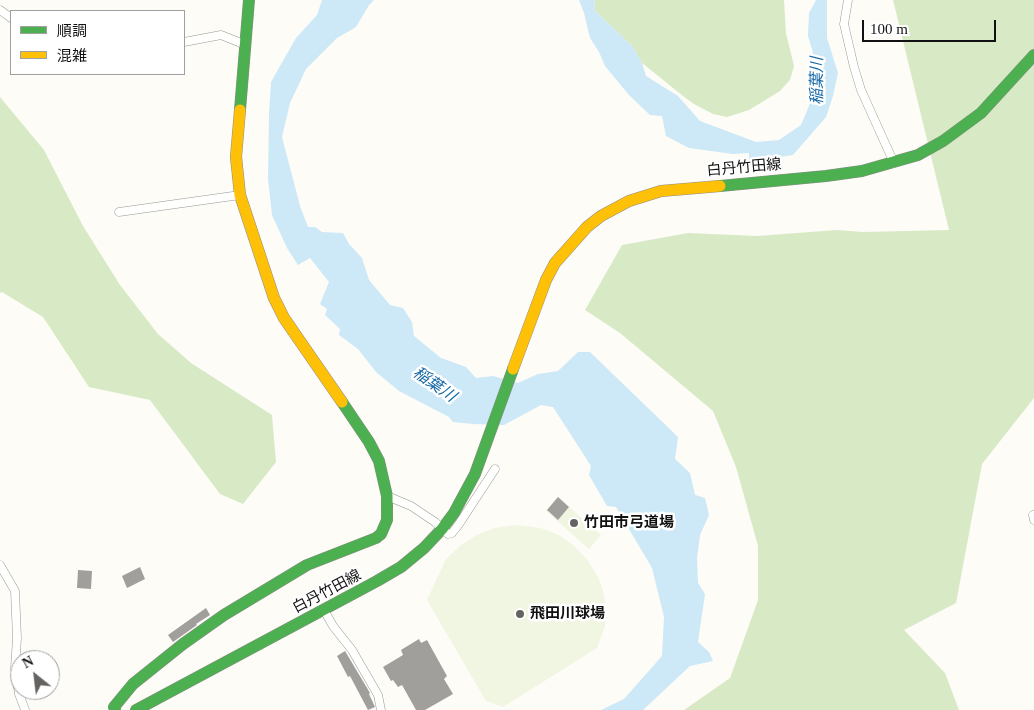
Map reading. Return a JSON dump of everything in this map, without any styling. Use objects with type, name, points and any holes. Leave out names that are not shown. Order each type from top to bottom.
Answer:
[{"type":"main road","points":[[115,710],[114,707],[121,697],[158,662],[224,615],[307,565],[379,536],[387,520],[387,496],[379,461],[369,442],[284,318],[274,298],[240,195],[236,157],[249,0]]},
{"type":"main road","name":"白丹竹田線","points":[[136,710],[401,567],[424,548],[442,529],[463,498],[475,474],[539,296],[555,263],[587,227],[601,216],[629,201],[662,192],[862,171],[918,155],[943,141],[981,113],[1034,55]]},
{"type":"street","points":[[848,0],[844,24],[854,66],[862,90],[894,163]]},
{"type":"street","points":[[185,42],[220,35],[246,45]]},
{"type":"street","points":[[119,212],[240,195]]},
{"type":"street","points":[[387,496],[412,506],[448,534],[457,528],[495,469]]},
{"type":"street","points":[[0,565],[15,591],[17,638],[15,668],[19,694],[25,710]]},
{"type":"street","points":[[324,610],[333,626],[352,650],[374,687],[381,710]]},
{"type":"green space","points":[[594,0],[784,0],[786,33],[794,66],[790,80],[780,91],[749,110],[727,117],[713,114],[694,104],[642,63],[632,46],[595,11]]},
{"type":"green space","points":[[893,0],[1034,0],[1034,398],[982,464],[956,603],[904,630],[945,673],[959,710],[684,710],[730,678],[758,600],[758,546],[736,467],[713,411],[620,333],[585,310],[622,245],[688,233],[757,236],[837,230],[863,232],[949,230]]},
{"type":"green space","points":[[0,97],[44,150],[83,226],[120,285],[158,334],[191,363],[272,415],[276,462],[243,504],[220,494],[150,400],[89,387],[43,317],[2,292],[0,293]]},
{"type":"green space","name":"竹田市弓道場","points":[[558,497],[601,535],[589,549],[546,511]]},
{"type":"green space","name":"飛田川球場","points":[[516,525],[541,528],[560,536],[573,545],[588,561],[602,587],[606,607],[605,626],[597,648],[503,707],[486,701],[427,600],[446,559],[461,545],[477,535],[495,528]]},
{"type":"water","name":"稲葉川","points":[[322,0],[374,0],[356,27],[337,38],[306,69],[290,103],[282,137],[300,206],[308,227],[315,227],[322,232],[343,233],[349,244],[362,258],[369,280],[390,305],[403,308],[412,322],[414,336],[441,358],[466,367],[476,378],[493,376],[518,383],[538,374],[558,371],[578,352],[590,352],[678,437],[675,459],[690,473],[695,495],[705,498],[709,515],[700,535],[697,558],[698,583],[705,594],[698,642],[709,652],[713,661],[690,666],[643,710],[601,710],[624,699],[662,656],[664,617],[652,568],[616,507],[607,506],[589,475],[591,466],[553,407],[541,405],[504,425],[453,422],[449,417],[399,391],[376,372],[358,349],[339,335],[340,329],[325,315],[327,309],[320,304],[329,282],[310,258],[298,265],[287,248],[272,215],[268,179],[271,82],[296,38],[317,15]]},
{"type":"water","name":"稲葉川","points":[[579,0],[594,0],[595,11],[632,46],[642,63],[646,76],[678,96],[700,121],[756,142],[779,140],[801,125],[809,106],[813,53],[808,36],[809,13],[816,0],[827,0],[827,38],[838,73],[826,117],[793,155],[749,162],[749,153],[733,154],[689,148],[666,136],[662,116],[650,115],[629,95],[605,66],[590,38]]},
{"type":"building","points":[[558,497],[569,507],[558,520],[547,510]]},
{"type":"building","points":[[140,567],[145,579],[127,588],[122,576]]},
{"type":"building","points":[[78,570],[92,571],[91,589],[77,588]]},
{"type":"building","points":[[206,608],[210,615],[173,642],[168,635]]},
{"type":"building","points":[[419,639],[421,643],[427,640],[447,676],[444,679],[453,694],[425,710],[416,710],[402,685],[398,687],[393,680],[391,681],[383,667],[403,655],[401,650]]},
{"type":"building","points":[[345,651],[370,693],[375,707],[368,710],[350,676],[348,677],[337,656]]},
{"type":"traffic: fast","points":[[240,110],[249,0]]},
{"type":"traffic: fast","points":[[720,186],[862,171],[918,155],[943,141],[981,113],[1034,55]]},
{"type":"traffic: fast","points":[[136,710],[377,581],[401,567],[424,548],[454,513],[475,474],[513,369]]},
{"type":"traffic: fast","points":[[115,710],[114,707],[133,684],[183,644],[224,615],[307,565],[376,538],[381,534],[387,520],[387,496],[379,461],[369,442],[342,402]]},
{"type":"traffic: slow","points":[[240,110],[236,157],[240,195],[274,298],[284,318],[342,402]]},
{"type":"traffic: slow","points":[[513,369],[546,280],[555,263],[587,227],[601,216],[629,201],[661,191],[720,186]]},
{"type":"place","name":"竹田市弓道場","points":[[574,523]]},
{"type":"place","name":"飛田川球場","points":[[520,614]]}]
